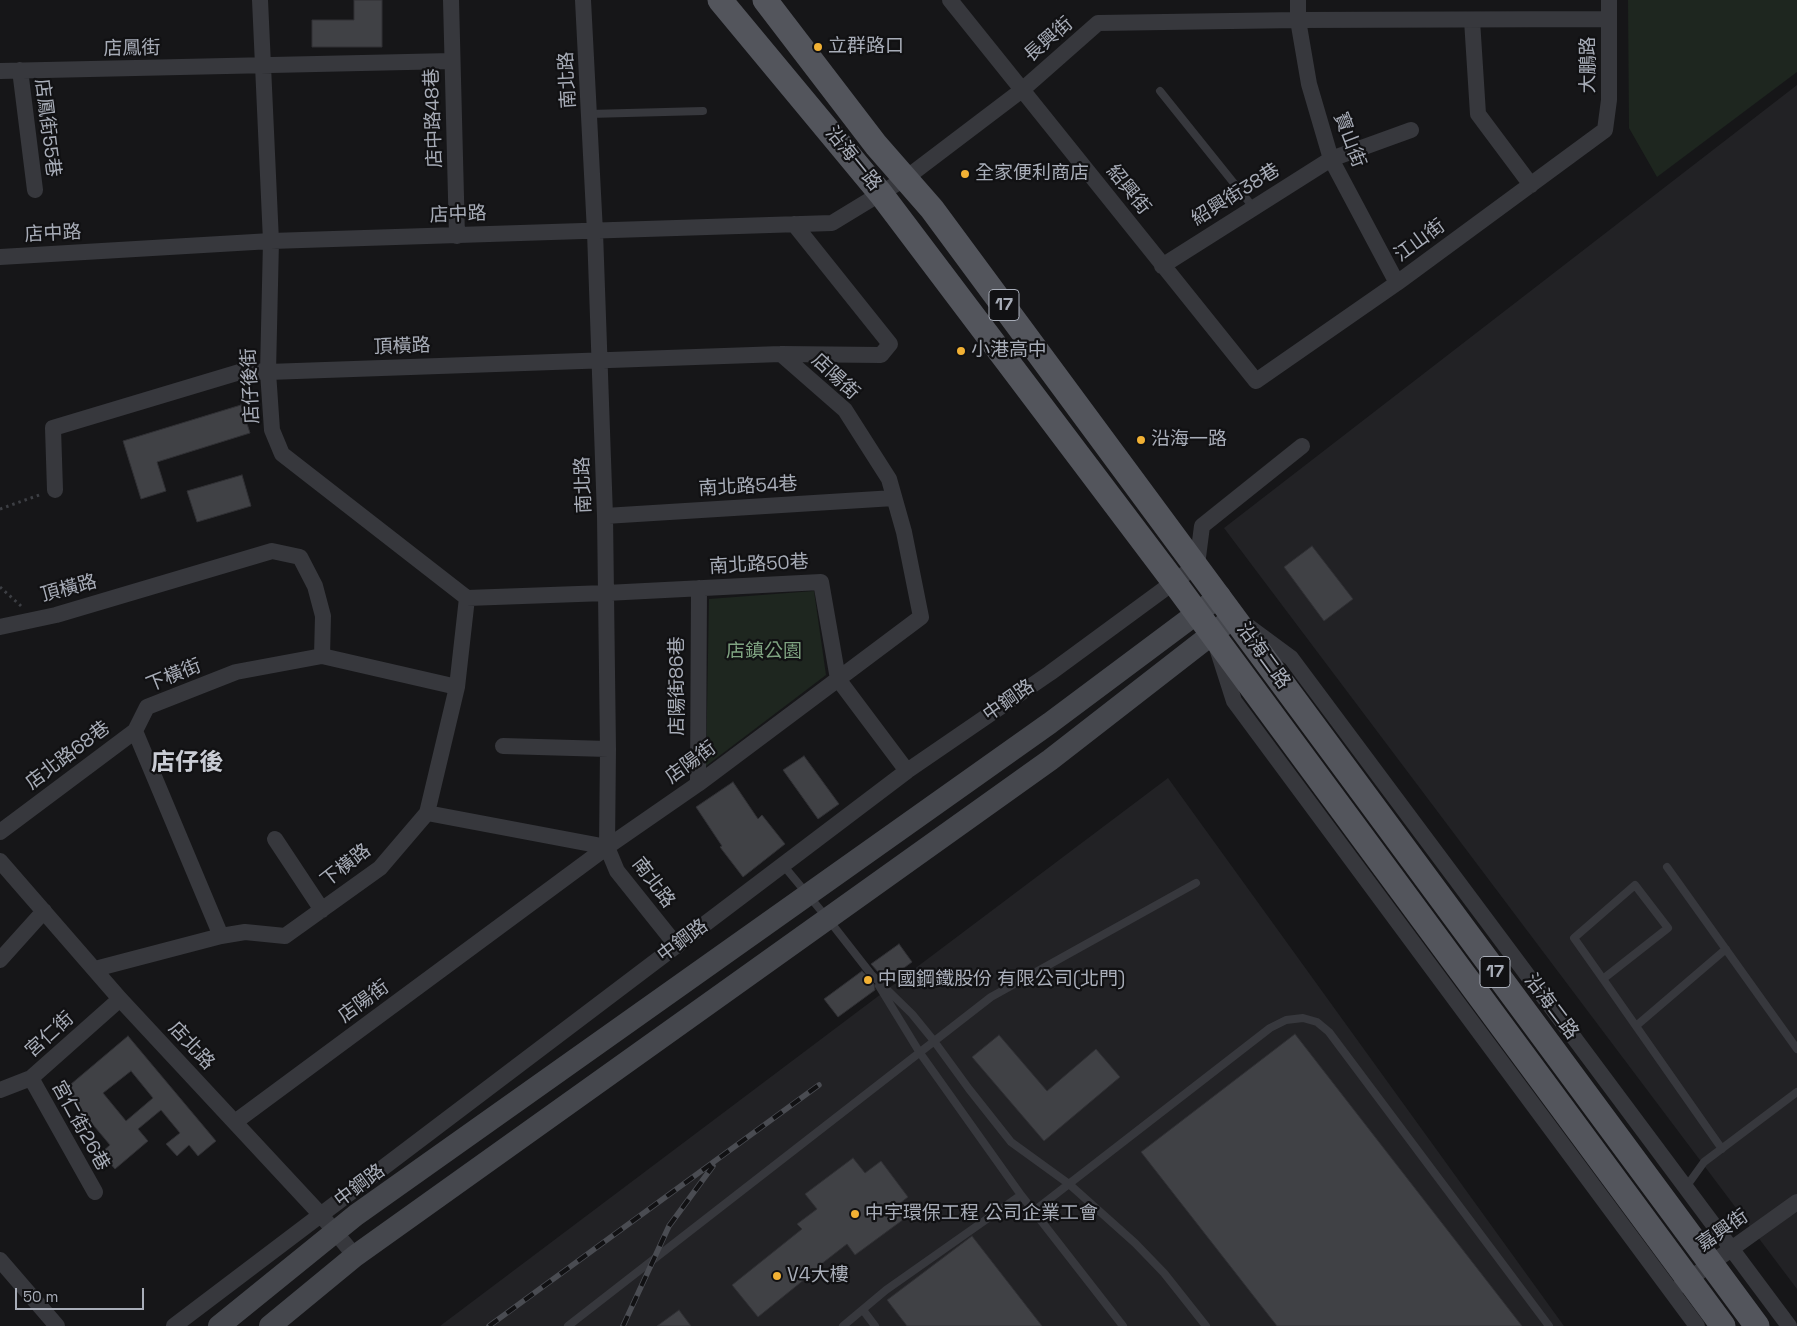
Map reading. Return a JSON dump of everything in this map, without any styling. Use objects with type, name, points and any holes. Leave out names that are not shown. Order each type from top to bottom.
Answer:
[{"type":"main road","name":"沿海一路","points":[[720,0],[881,194],[1212,634]]},
{"type":"main road","name":"沿海一路","points":[[765,0],[876,145],[932,209],[1234,617]]},
{"type":"main road","name":"沿海二路","points":[[1234,617],[1757,1326]]},
{"type":"main road","name":"沿海二路","points":[[1212,634],[1680,1286],[1723,1326]]},
{"type":"street","name":"店仔後街","points":[[260,0],[271,241],[268,372],[272,430],[282,454],[467,598]]},
{"type":"street","name":"店中路48巷","points":[[451,0],[457,236]]},
{"type":"street","name":"南北路","points":[[584,0],[595,232],[605,516],[608,749],[607,847],[617,871],[676,946]]},
{"type":"street","name":"紹興街","points":[[950,0],[1256,381]]},
{"type":"street","name":"寶山街","points":[[1298,0],[1298,20],[1309,84],[1331,159],[1397,283]]},
{"type":"street","name":"大鵬路","points":[[1605,130],[1609,100],[1608,0]]},
{"type":"street","name":"長興街","points":[[906,178],[1022,90],[1098,23],[1609,19]]},
{"type":"street","points":[[1472,20],[1478,114],[1531,185]]},
{"type":"street","name":"店鳳街","points":[[0,71],[452,61]]},
{"type":"street","name":"店鳳街55巷","points":[[20,70],[35,190]]},
{"type":"street","name":"紹興街38巷","points":[[1162,266],[1331,159],[1411,130]]},
{"type":"street","name":"江山街","points":[[1256,381],[1397,283],[1605,130]]},
{"type":"street","name":"店中路","points":[[0,257],[271,241],[832,223],[906,178]]},
{"type":"street","name":"頂橫路","points":[[55,490],[53,428],[243,371],[268,372],[782,354],[881,354],[890,344],[794,224]]},
{"type":"street","name":"店陽街","points":[[235,1122],[607,847],[698,784],[921,617],[904,532],[889,479],[845,410],[782,354]]},
{"type":"street","points":[[1197,565],[1202,526],[1302,446]]},
{"type":"street","name":"南北路54巷","points":[[605,516],[894,498]]},
{"type":"street","name":"頂橫路","points":[[0,627],[56,615],[272,551],[300,556],[315,586],[323,616],[322,656]]},
{"type":"street","name":"中鋼路","points":[[220,1326],[328,1223],[676,946],[907,771],[1050,673],[1197,565]]},
{"type":"street","name":"南北路50巷","points":[[606,593],[820,582],[838,679],[907,771]]},
{"type":"street","name":"店陽街86巷","points":[[698,784],[699,588]]},
{"type":"street","points":[[467,598],[606,593]]},
{"type":"street","name":"中鋼路","points":[[174,1326],[808,895],[1050,723],[1220,596]]},
{"type":"street","name":"下橫路","points":[[95,969],[221,936],[245,932],[286,936],[380,868],[427,813],[457,687],[467,598]]},
{"type":"street","points":[[270,1326],[355,1256],[1050,760],[1234,617]]},
{"type":"street","name":"沿海二路","points":[[1234,617],[1291,658],[1788,1326]]},
{"type":"street","name":"下橫街","points":[[135,731],[147,707],[236,672],[322,656],[457,687]]},
{"type":"street","points":[[135,731],[221,936]]},
{"type":"street","name":"店北路68巷","points":[[0,832],[135,731]]},
{"type":"street","points":[[503,746],[608,749]]},
{"type":"street","points":[[427,813],[607,847]]},
{"type":"street","points":[[275,839],[322,910]]},
{"type":"street","name":"店北路","points":[[0,861],[120,999],[328,1223],[355,1256]]},
{"type":"street","points":[[0,960],[44,911]]},
{"type":"street","name":"宮仁街","points":[[0,1090],[31,1078],[120,999]]},
{"type":"street","name":"宮仁街26巷","points":[[31,1078],[95,1192]]},
{"type":"street","name":"嘉興街","points":[[1680,1286],[1797,1202]]},
{"type":"street","points":[[0,1260],[57,1326]]},
{"type":"street","name":"沿海二路","points":[[1680,1286],[1697,1326]]},
{"type":"lane","points":[[1160,91],[1253,207]]},
{"type":"lane","points":[[589,114],[703,111]]},
{"type":"lane","points":[[782,866],[828,919],[871,974],[920,1053],[1021,1195],[1124,1326]]},
{"type":"lane","points":[[1667,867],[1797,1049]]},
{"type":"lane","points":[[568,1326],[991,997],[1196,883]]},
{"type":"lane","points":[[1603,979],[1668,928],[1635,885],[1574,938],[1722,1149]]},
{"type":"lane","points":[[1636,1026],[1726,949]]},
{"type":"lane","points":[[871,974],[912,1014],[1010,1142],[1070,1184],[1135,1243],[1164,1273],[1206,1326]]},
{"type":"lane","points":[[1034,1211],[1270,1028],[1286,1020],[1303,1018],[1317,1022],[1329,1032],[1549,1326]]},
{"type":"lane","points":[[1686,1187],[1704,1162],[1797,1092]]},
{"type":"lane","points":[[843,1326],[886,1290],[1021,1195]]},
{"type":"lane","points":[[862,1310],[874,1326]]},
{"type":"path","points":[[0,509],[55,490]]},
{"type":"path","name":"頂橫路","points":[[0,587],[36,619]]},
{"type":"shaded area","points":[[1797,85],[1797,1289],[1224,528]]},
{"type":"shaded area","points":[[1168,778],[1564,1326],[440,1326]]},
{"type":"green space","points":[[1628,0],[1797,0],[1797,72],[1657,177],[1629,128]]},
{"type":"green space","name":"店鎮公園","points":[[814,591],[826,675],[706,766],[709,599]]},
{"type":"building","points":[[354,0],[382,0],[382,47],[312,47],[312,20],[354,20]]},
{"type":"building","points":[[241,405],[250,433],[157,462],[166,491],[141,499],[123,441]]},
{"type":"building","points":[[242,475],[251,506],[197,522],[187,491]]},
{"type":"building","points":[[1312,546],[1353,599],[1324,621],[1284,567]]},
{"type":"building","points":[[804,756],[839,804],[818,819],[783,770]]},
{"type":"building","points":[[733,782],[758,819],[762,815],[785,844],[743,877],[720,847],[722,846],[696,807]]},
{"type":"building","points":[[899,944],[912,962],[886,981],[871,964]]},
{"type":"building","points":[[862,971],[874,984],[875,990],[838,1017],[824,999]]},
{"type":"building","points":[[1295,1034],[1522,1326],[1277,1326],[1141,1152]]},
{"type":"building","points":[[999,1035],[1047,1091],[1096,1049],[1120,1077],[1044,1141],[972,1057]]},
{"type":"building","points":[[128,1036],[216,1141],[198,1156],[189,1145],[177,1156],[166,1144],[180,1133],[161,1110],[138,1129],[148,1141],[115,1169],[101,1153],[110,1145],[64,1090]],"holes":[[[131,1071],[153,1098],[126,1121],[103,1093]]]},
{"type":"building","name":"中宇環保工程 公司企業工會","points":[[853,1158],[865,1173],[881,1161],[908,1197],[895,1207],[904,1219],[855,1255],[847,1244],[758,1317],[732,1285],[802,1229],[797,1224],[817,1209],[805,1194]]},
{"type":"building","points":[[972,1236],[1042,1326],[907,1326],[887,1300]]},
{"type":"building","points":[[679,1310],[691,1326],[657,1326]]},
{"type":"railway","points":[[489,1326],[819,1085]]},
{"type":"railway","points":[[623,1326],[669,1226],[713,1166]]},
{"type":"place","name":"立群路口","points":[[818,47]]},
{"type":"place","name":"全家便利商店","points":[[965,174]]},
{"type":"place","name":"小港高中","points":[[961,351]]},
{"type":"place","name":"沿海一路","points":[[1141,440]]},
{"type":"place","name":"中國鋼鐵股份 有限公司(北門)","points":[[868,980]]},
{"type":"place","name":"中宇環保工程 公司企業工會","points":[[855,1214]]},
{"type":"place","name":"V4大樓","points":[[777,1276]]},
{"type":"district","name":"店仔後","points":[[187,763]]}]
